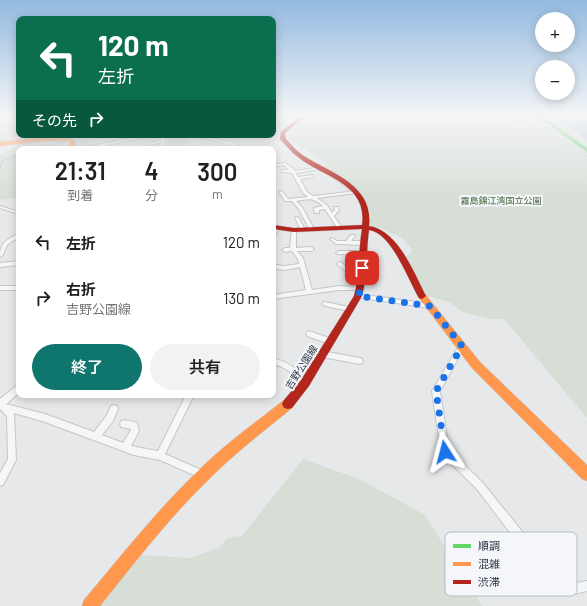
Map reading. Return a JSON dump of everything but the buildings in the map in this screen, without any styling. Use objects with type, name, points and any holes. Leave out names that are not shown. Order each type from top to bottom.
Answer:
[{"type":"main road","points":[[287,143],[294,152],[318,168],[348,183],[356,192],[366,212],[360,293]]},
{"type":"main road","points":[[578,143],[587,148]]},
{"type":"main road","points":[[276,230],[364,227],[379,230],[389,240],[401,257],[430,306],[491,381],[587,474]]},
{"type":"main road","name":"吉野公園線","points":[[90,606],[155,526],[203,475],[220,459],[286,407],[306,382],[360,293]]},
{"type":"street","points":[[92,146],[111,143]]},
{"type":"street","points":[[228,143],[235,146]]},
{"type":"street","points":[[227,146],[231,144]]},
{"type":"street","points":[[276,164],[285,164],[294,172],[305,193],[326,207],[340,228]]},
{"type":"street","points":[[308,165],[318,168]]},
{"type":"street","points":[[283,171],[294,172],[318,168]]},
{"type":"street","points":[[298,178],[312,176]]},
{"type":"street","points":[[335,188],[337,194]]},
{"type":"street","points":[[309,190],[312,197]]},
{"type":"street","points":[[281,192],[287,200],[294,200],[356,192]]},
{"type":"street","points":[[293,249],[303,230],[300,207],[294,200]]},
{"type":"street","points":[[0,207],[16,212]]},
{"type":"street","points":[[317,212],[316,209],[326,207]]},
{"type":"street","points":[[332,216],[337,210],[336,208]]},
{"type":"street","points":[[297,218],[303,230]]},
{"type":"street","points":[[348,242],[348,240],[353,236]]},
{"type":"street","points":[[0,254],[5,244],[16,237]]},
{"type":"street","points":[[333,241],[363,243]]},
{"type":"street","points":[[293,249],[300,258],[309,291]]},
{"type":"street","points":[[286,250],[311,249]]},
{"type":"street","points":[[339,253],[362,253]]},
{"type":"street","points":[[0,265],[16,263]]},
{"type":"street","points":[[276,267],[284,268],[302,264]]},
{"type":"street","points":[[340,264],[346,269],[362,268]]},
{"type":"street","points":[[0,288],[16,288]]},
{"type":"street","points":[[276,296],[339,288],[430,306]]},
{"type":"street","points":[[325,304],[349,309]]},
{"type":"street","points":[[309,334],[330,341]]},
{"type":"street","points":[[462,346],[436,391],[445,452],[479,484],[516,532]]},
{"type":"street","points":[[322,354],[360,361]]},
{"type":"street","points":[[276,361],[285,363],[298,373],[306,382]]},
{"type":"street","points":[[1,406],[16,391]]},
{"type":"street","points":[[160,456],[189,398]]},
{"type":"street","points":[[1,406],[45,418],[125,448],[160,456],[203,475]]},
{"type":"street","points":[[0,482],[12,460],[11,415],[1,406]]},
{"type":"street","points":[[96,436],[110,418],[114,409]]},
{"type":"street","points":[[124,424],[134,426],[135,431],[125,448]]},
{"type":"street","points":[[577,588],[587,586]]},
{"type":"green space","points":[[22,143],[66,143],[64,146],[17,146]]},
{"type":"green space","points":[[74,143],[93,143],[91,146],[72,146]]},
{"type":"green space","points":[[191,143],[187,146],[165,146],[167,144]]},
{"type":"green space","name":"霧島錦江湾国立公園","points":[[293,143],[587,143],[587,418],[504,319],[490,319],[463,312],[449,302],[427,296],[405,259],[413,250],[401,237],[382,228],[369,226],[371,216],[368,206],[325,173],[327,163],[323,162],[302,147]]},
{"type":"green space","points":[[16,146],[16,197],[0,200],[0,155]]},
{"type":"green space","points":[[303,459],[359,479],[425,515],[445,547],[445,596],[476,596],[482,606],[98,606],[139,555],[191,558],[220,547],[227,538],[242,536]]},
{"type":"waterway","points":[[47,146],[57,143]]},
{"type":"waterway","points":[[0,168],[2,161],[16,155]]},
{"type":"railway","points":[[567,143],[587,156]]},
{"type":"traffic: fast","points":[[578,143],[587,150]]},
{"type":"traffic: slow","points":[[0,144],[6,143]]},
{"type":"traffic: slow","points":[[422,296],[476,365],[587,474]]},
{"type":"traffic: slow","points":[[90,606],[155,526],[203,475],[220,459],[288,404]]},
{"type":"traffic: jam","points":[[287,143],[300,156],[348,183],[356,192],[367,215],[362,253],[362,281],[358,296],[305,383],[288,404]]},
{"type":"traffic: jam","points":[[276,227],[294,230],[339,227],[374,228],[380,231],[399,253],[422,296]]},
{"type":"route","points":[[362,268],[361,290],[358,296],[430,306],[462,346],[436,391],[445,452]]}]
